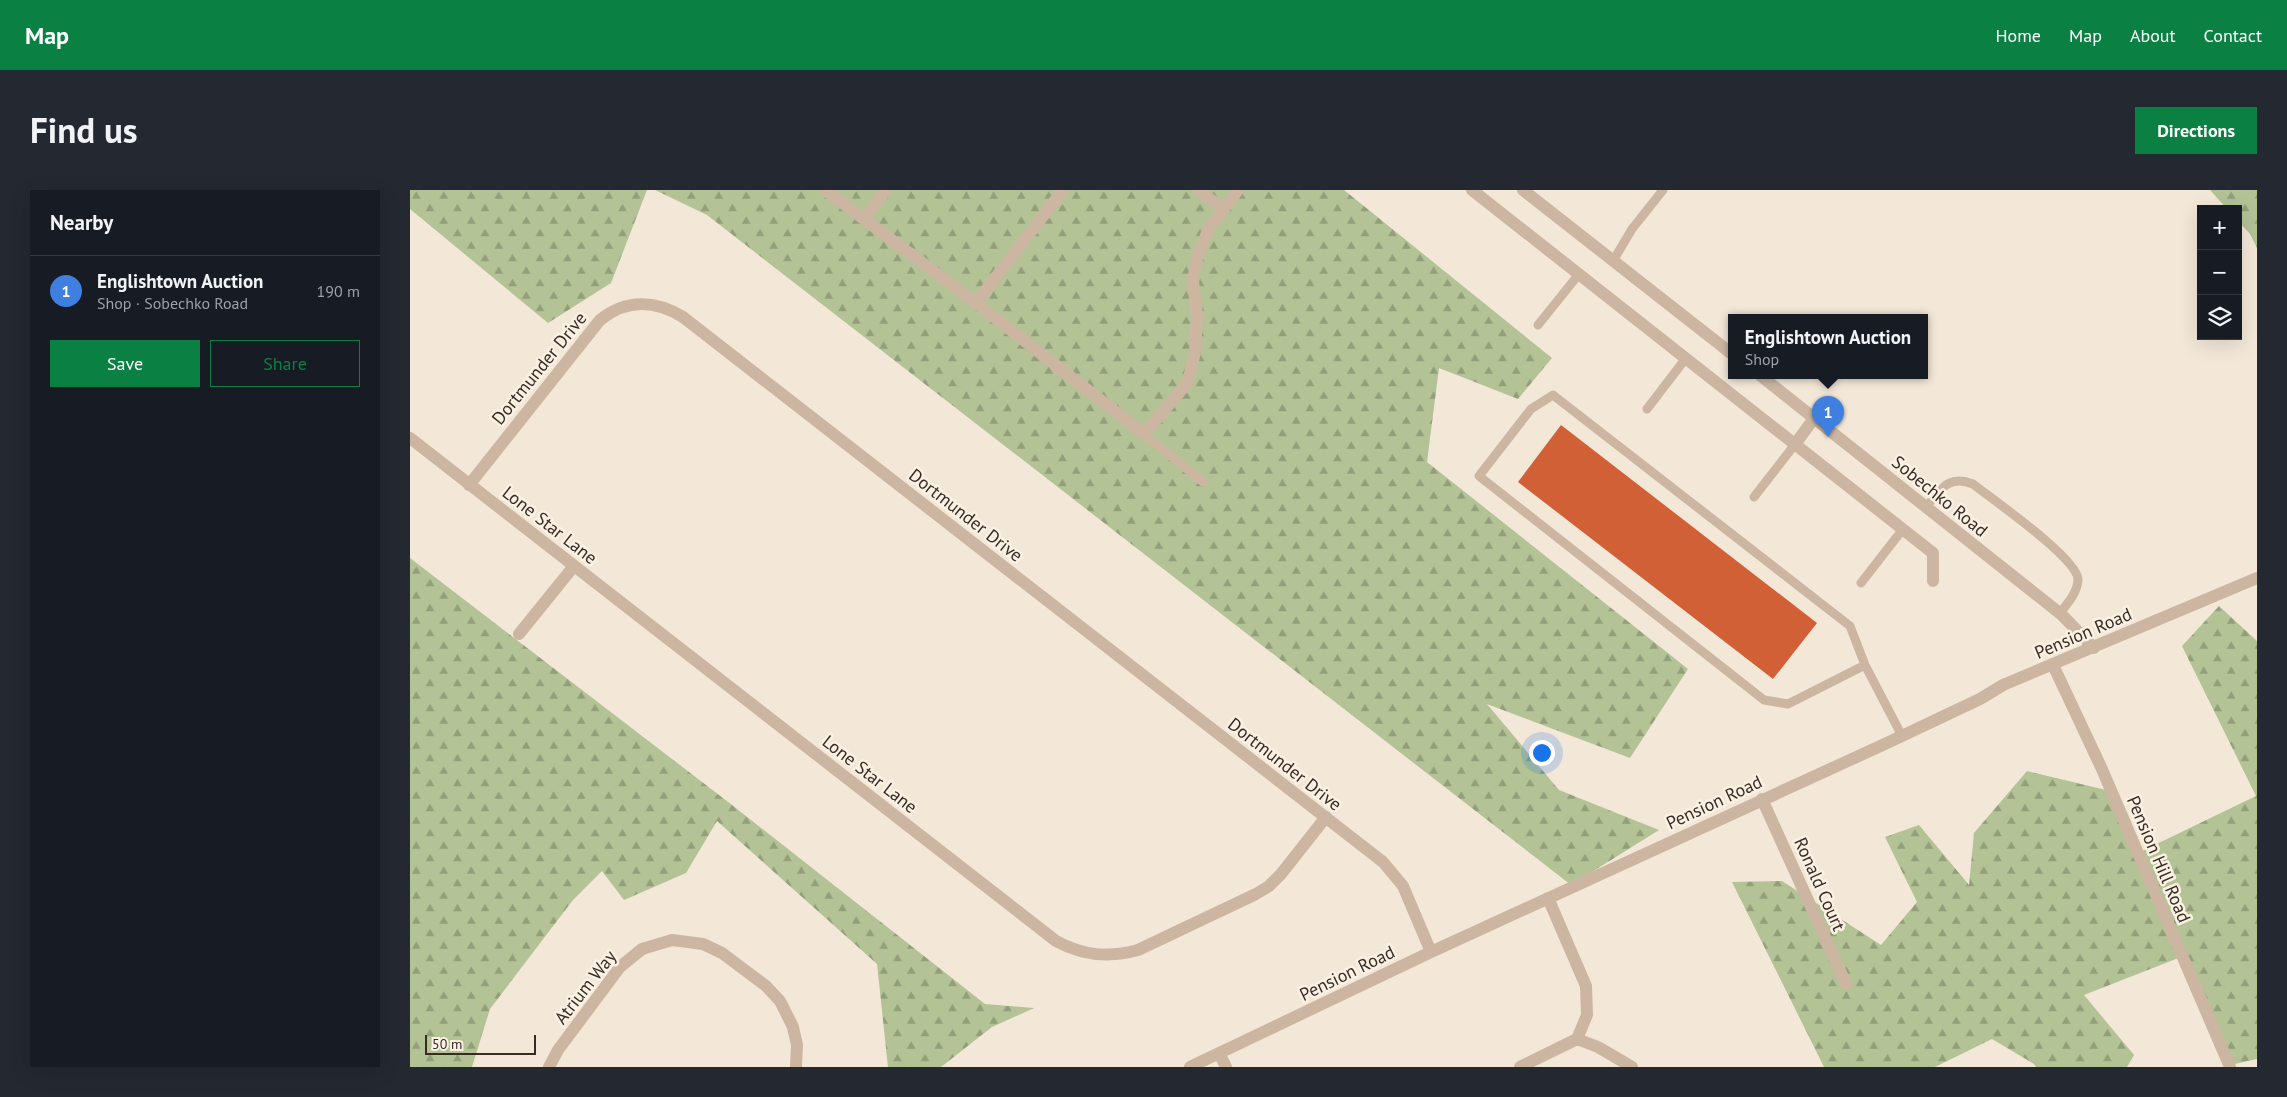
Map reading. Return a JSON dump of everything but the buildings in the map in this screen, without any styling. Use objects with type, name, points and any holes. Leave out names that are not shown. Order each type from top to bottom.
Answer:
[{"type":"street","points":[[825,190],[976,303],[1144,434],[1188,382],[1195,352],[1197,316],[1193,281],[1197,258],[1209,228],[1238,190]]},
{"type":"street","points":[[864,219],[886,190]]},
{"type":"street","points":[[976,303],[1063,190]]},
{"type":"street","points":[[1198,190],[1222,209]]},
{"type":"street","points":[[1472,190],[1796,443],[1933,553],[1933,581]]},
{"type":"street","points":[[1523,190],[1728,351]]},
{"type":"street","name":"Dortmunder Drive","points":[[469,485],[600,320],[615,310],[630,304],[646,303],[670,309],[699,329],[1383,862],[1396,875],[1417,916],[1431,952]]},
{"type":"street","name":"Sobechko Road","points":[[1765,379],[2060,613],[2094,648]]},
{"type":"street","points":[[1796,443],[1815,417]]},
{"type":"street","name":"Lone Star Lane","points":[[410,438],[1056,941],[1068,947],[1098,955],[1123,954],[1138,950],[1256,894],[1281,874],[1326,817]]},
{"type":"street","points":[[519,634],[574,566]]},
{"type":"street","name":"Pension Road","points":[[1190,1067],[1431,952],[1902,736],[1980,699],[2003,685],[2257,578]]},
{"type":"street","name":"Pension Hill Road","points":[[2053,665],[2101,767],[2230,1067]]},
{"type":"street","name":"Ronald Court","points":[[1762,799],[1846,984]]},
{"type":"street","points":[[1520,1067],[1577,1039],[1587,1015],[1586,986],[1548,898]]},
{"type":"street","name":"Atrium Way","points":[[549,1067],[558,1050],[620,967],[642,949],[656,943],[672,940],[703,944],[722,953],[766,986],[780,1001],[793,1027],[797,1045],[796,1067]]},
{"type":"street","points":[[1577,1039],[1598,1047],[1632,1067]]},
{"type":"street","points":[[1219,1053],[1226,1067]]},
{"type":"lane","points":[[1612,260],[1632,229],[1663,190]]},
{"type":"lane","points":[[1538,325],[1579,274]]},
{"type":"lane","points":[[1647,409],[1686,358]]},
{"type":"lane","points":[[1865,665],[1788,704],[1764,700],[1479,476],[1530,409],[1553,395],[1850,626],[1865,665],[1902,736]]},
{"type":"lane","points":[[1144,434],[1203,482]]},
{"type":"lane","points":[[1754,497],[1796,443]]},
{"type":"lane","points":[[1926,507],[1946,485],[1954,480],[1964,480],[1973,484],[2063,555],[2077,576],[2078,582],[2076,589],[2060,613]]},
{"type":"lane","points":[[1861,582],[1903,529]]},
{"type":"green space","points":[[410,190],[647,190],[611,283],[548,323],[410,209]]},
{"type":"green space","points":[[655,190],[1344,190],[1552,358],[1518,399],[1439,368],[1427,462],[1688,669],[1630,758],[1487,704],[1559,790],[1659,830],[1571,885],[707,215]]},
{"type":"green space","points":[[2210,190],[2257,190],[2257,248],[2250,234],[2242,225],[2242,205],[2223,205]]},
{"type":"green space","points":[[410,558],[732,805],[985,1004],[1034,1008],[992,1027],[941,1067],[888,1067],[877,964],[717,821],[686,873],[624,900],[602,871],[573,900],[490,1009],[472,1067],[410,1067]]},
{"type":"green space","points":[[2219,606],[2257,641],[2257,1059],[2230,1065],[2181,957],[2084,995],[2134,1055],[2127,1067],[2036,1067],[1992,1039],[1935,1067],[1824,1067],[1732,882],[1782,881],[1881,945],[1917,902],[1885,837],[1919,825],[1969,885],[1974,833],[2027,771],[2106,790],[2138,853],[2256,796],[2182,646]]},
{"type":"place","name":"Englishtown Auction","points":[[1828,437]]}]
